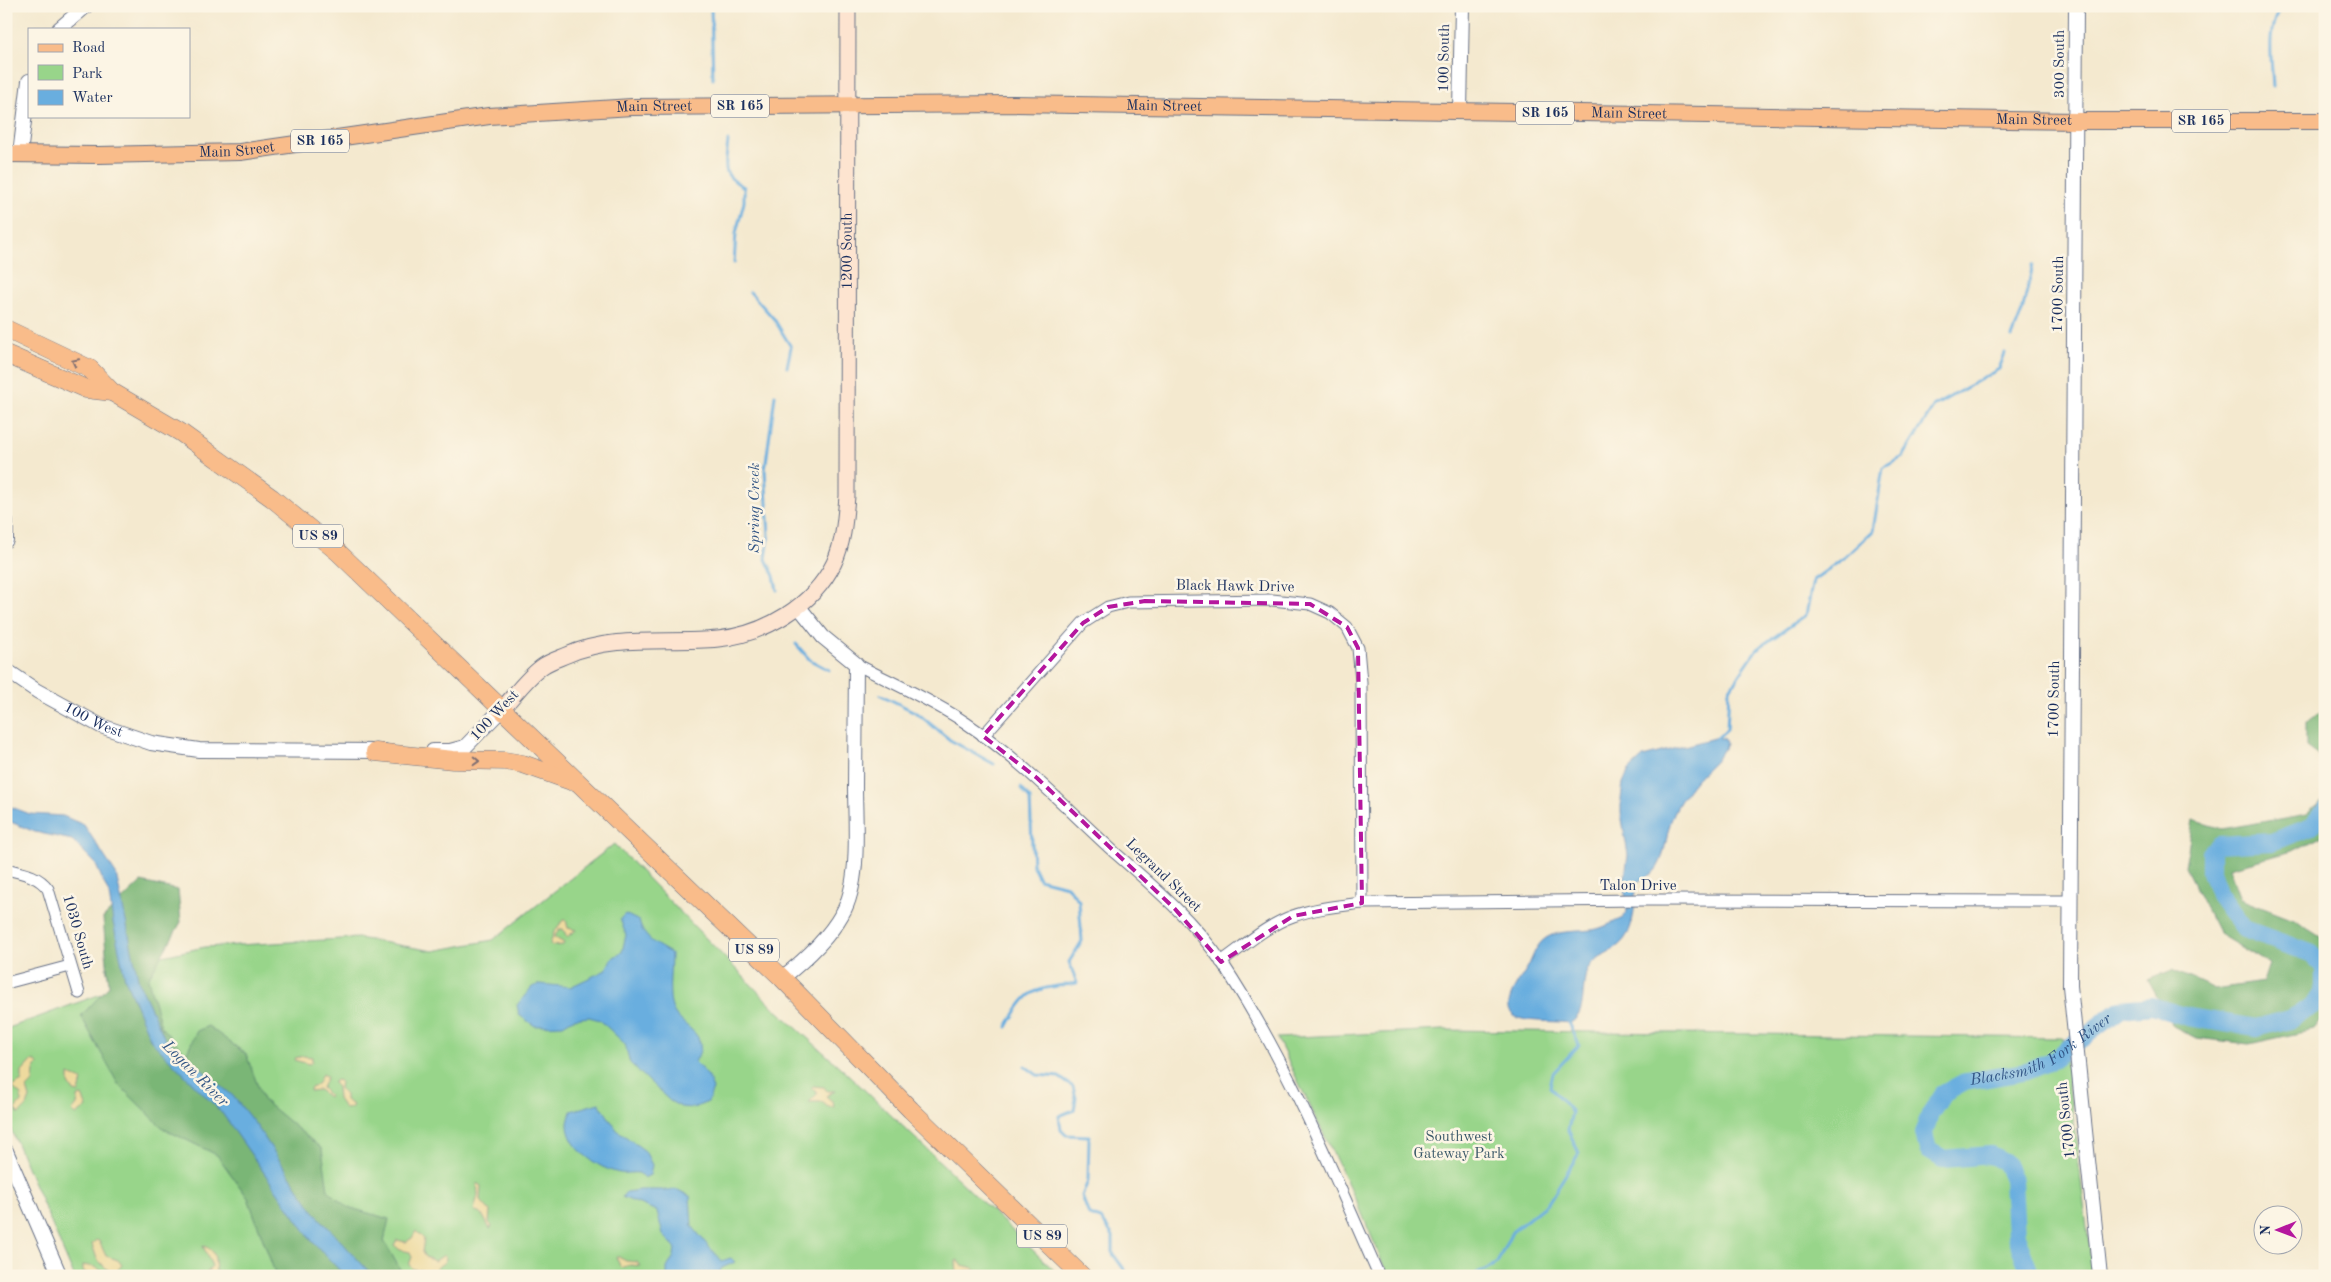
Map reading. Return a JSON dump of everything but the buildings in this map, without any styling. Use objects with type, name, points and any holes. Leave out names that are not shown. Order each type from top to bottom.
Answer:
[{"type":"highway","name":"US 89","points":[[6,329],[90,369],[112,392],[180,432],[272,498],[338,552],[782,978],[911,1110],[1082,1276]]},
{"type":"highway","name":"US 89","points":[[6,354],[86,388],[112,392]]},
{"type":"highway","points":[[375,752],[453,760],[505,761],[523,764],[580,784]]},
{"type":"main road","name":"1200 South","points":[[847,496],[848,6]]},
{"type":"main road","name":"Main Street","points":[[13,154],[112,155],[240,152],[489,116],[632,108],[1013,104],[2077,121],[2325,121]]},
{"type":"main road","name":"100 West","points":[[501,710],[543,666],[569,654],[595,646],[629,641],[718,639],[742,635],[770,625],[799,607],[819,585],[834,563],[844,531],[847,496]]},
{"type":"street","points":[[60,28],[86,6]]},
{"type":"street","name":"100 South","points":[[1460,111],[1462,6]]},
{"type":"street","name":"300 South","points":[[2076,6],[2077,121]]},
{"type":"street","points":[[13,154],[28,86]]},
{"type":"street","name":"1700 South","points":[[2077,121],[2070,986],[2100,1276]]},
{"type":"street","points":[[6,522],[6,540]]},
{"type":"street","name":"Black Hawk Drive","points":[[983,736],[1083,623],[1108,607],[1145,601],[1272,600],[1310,604],[1330,613],[1347,627],[1358,648],[1361,682],[1362,904]]},
{"type":"street","name":"Legrand Street","points":[[799,607],[823,637],[856,664],[965,722],[1037,778],[1184,917],[1221,962],[1265,1031],[1319,1141],[1379,1276]]},
{"type":"street","points":[[782,978],[800,964],[827,936],[843,913],[852,884],[855,833],[856,664]]},
{"type":"street","name":"100 West","points":[[6,670],[37,692],[101,726],[151,743],[199,750],[450,751],[465,747],[501,710]]},
{"type":"street","name":"1030 South","points":[[6,869],[42,881],[48,889],[79,993]]},
{"type":"street","name":"Talon Drive","points":[[1221,962],[1271,927],[1293,916],[1324,908],[1362,904],[1644,900],[2070,901]]},
{"type":"street","points":[[6,983],[70,966]]},
{"type":"street","points":[[6,1150],[60,1276]]},
{"type":"highlighted area","points":[[1145,601],[1310,604],[1347,627],[1358,648],[1362,903],[1293,916],[1221,962],[1175,909],[1037,778],[983,736],[1083,623],[1108,607]]},
{"type":"green space","points":[[2325,709],[2325,761],[2306,747],[2306,723]]},
{"type":"green space","points":[[2325,798],[2325,835],[2293,851],[2229,868],[2240,899],[2294,920],[2325,940],[2325,1015],[2313,1030],[2249,1044],[2196,1038],[2173,1026],[2148,980],[2172,970],[2215,989],[2263,982],[2269,964],[2219,934],[2185,867],[2193,820],[2222,829],[2307,814]]},
{"type":"green space","points":[[614,844],[773,1007],[852,1078],[1060,1276],[74,1276],[6,1118],[6,1029],[112,990],[106,968],[205,947],[358,938],[433,951],[493,940]]},
{"type":"green space","points":[[141,882],[178,890],[181,922],[148,979],[161,1027],[186,1054],[197,1031],[208,1026],[246,1054],[263,1100],[322,1149],[328,1190],[347,1207],[389,1219],[384,1241],[404,1276],[276,1276],[248,1198],[217,1155],[164,1129],[118,1084],[81,1016],[109,986],[103,918]]},
{"type":"green space","name":"Southwest Gateway Park","points":[[1443,1030],[2063,1038],[2093,1276],[1388,1276],[1360,1209],[1277,1038]]},
{"type":"sand","points":[[563,920],[566,920],[568,928],[576,930],[567,937],[563,929],[559,929],[554,937],[564,943],[563,945],[552,946],[550,944],[554,932]]},
{"type":"sand","points":[[312,1057],[312,1062],[309,1064],[294,1060],[295,1058]]},
{"type":"sand","points":[[33,1060],[38,1064],[34,1071],[33,1082],[27,1088],[30,1098],[27,1106],[19,1114],[15,1109],[21,1102],[21,1095],[12,1087],[22,1081],[22,1072]]},
{"type":"sand","points":[[322,1074],[327,1077],[322,1088],[329,1095],[328,1097],[319,1090],[310,1091],[318,1083]]},
{"type":"sand","points":[[69,1075],[82,1080],[79,1093],[74,1092],[69,1084]]},
{"type":"sand","points":[[336,1080],[340,1081],[339,1088],[345,1095],[345,1100],[353,1105],[351,1108],[345,1109],[338,1099],[337,1087],[333,1083]]},
{"type":"sand","points":[[813,1086],[824,1087],[827,1091],[835,1091],[826,1096],[833,1102],[834,1107],[828,1107],[822,1102],[809,1102],[817,1094],[817,1091],[811,1088]]},
{"type":"sand","points":[[82,1096],[87,1107],[76,1115],[72,1111],[77,1105],[78,1097]]},
{"type":"sand","points":[[477,1183],[481,1186],[480,1200],[490,1211],[489,1223],[492,1226],[490,1229],[483,1216],[474,1210],[478,1195]]},
{"type":"sand","points":[[416,1231],[424,1239],[422,1252],[425,1257],[435,1261],[444,1255],[446,1259],[436,1270],[435,1273],[438,1276],[427,1276],[425,1271],[413,1269],[409,1265],[412,1257],[410,1252],[400,1250],[394,1245],[397,1240],[406,1242],[412,1238]]},
{"type":"sand","points":[[96,1240],[99,1241],[106,1256],[118,1260],[122,1265],[117,1271],[118,1276],[91,1276],[83,1271],[83,1265],[95,1267],[105,1273],[109,1271],[97,1259],[92,1244]]},
{"type":"sand","points":[[203,1246],[214,1254],[217,1276],[204,1276],[212,1266]]},
{"type":"sand","points":[[616,1257],[626,1261],[637,1262],[640,1266],[630,1265],[621,1268]]},
{"type":"sand","points":[[958,1260],[962,1265],[974,1268],[974,1271],[964,1271],[957,1276],[956,1261]]},
{"type":"water","points":[[1714,738],[1724,738],[1726,743],[1724,748],[1721,754],[1691,786],[1677,807],[1672,818],[1664,852],[1657,868],[1636,884],[1633,916],[1625,939],[1619,945],[1596,959],[1589,967],[1585,978],[1581,1007],[1576,1019],[1570,1023],[1517,1018],[1511,1013],[1509,1004],[1513,991],[1536,950],[1546,938],[1556,934],[1599,928],[1623,918],[1627,912],[1624,884],[1628,855],[1621,813],[1621,799],[1623,783],[1629,770],[1643,757]]},
{"type":"water","name":"Logan River","points":[[6,805],[30,814],[63,816],[84,825],[116,874],[139,983],[165,1039],[233,1096],[256,1125],[315,1213],[373,1276],[345,1276],[312,1241],[222,1113],[151,1041],[125,979],[109,894],[95,863],[72,840],[35,832],[6,820]]},
{"type":"water","points":[[625,914],[639,921],[644,932],[655,944],[671,953],[671,1004],[674,1012],[697,1036],[700,1043],[700,1051],[695,1062],[708,1076],[713,1089],[708,1102],[693,1108],[681,1107],[670,1101],[630,1063],[625,1044],[600,1020],[589,1017],[573,1019],[563,1025],[535,1026],[519,1015],[517,1005],[532,987],[540,984],[570,987],[606,970],[611,959],[622,952],[626,935],[620,919]]},
{"type":"water","points":[[599,1103],[617,1130],[645,1151],[652,1165],[650,1175],[644,1178],[639,1173],[612,1171],[594,1162],[578,1149],[569,1132],[568,1123],[571,1111]]},
{"type":"water","points":[[678,1190],[690,1196],[692,1226],[722,1261],[731,1258],[735,1262],[722,1268],[716,1276],[667,1276],[667,1268],[674,1256],[675,1247],[663,1235],[657,1211],[622,1197],[626,1192]]},
{"type":"waterway","name":"Spring Creek","points":[[711,6],[713,79]]},
{"type":"waterway","points":[[2273,87],[2271,34],[2273,24],[2282,6]]},
{"type":"waterway","name":"Spring Creek","points":[[728,141],[727,173],[744,187],[744,202],[736,233],[734,263]]},
{"type":"waterway","points":[[2012,337],[2022,312],[2033,265]]},
{"type":"waterway","name":"Spring Creek","points":[[750,292],[774,319],[791,347],[787,367]]},
{"type":"waterway","points":[[1715,740],[1727,729],[1729,690],[1757,649],[1806,615],[1813,580],[1844,558],[1873,531],[1883,468],[1903,457],[1934,406],[1999,369],[2005,353]]},
{"type":"waterway","name":"Spring Creek","points":[[775,395],[765,470],[769,536],[766,559],[774,576],[777,590]]},
{"type":"waterway","name":"Spring Creek","points":[[796,644],[810,660],[829,670]]},
{"type":"waterway","name":"Spring Creek","points":[[881,695],[917,713],[950,740],[994,764]]},
{"type":"waterway","name":"Spring Creek","points":[[1007,1027],[1021,1004],[1034,992],[1077,983],[1069,962],[1082,941],[1079,901],[1067,886],[1039,879],[1033,866],[1030,799],[1021,788]]},
{"type":"waterway","name":"Blacksmith Fork River","points":[[2031,1276],[2016,1236],[2013,1179],[2005,1162],[1991,1155],[1943,1159],[1928,1150],[1924,1133],[1930,1114],[1943,1094],[1965,1082],[2024,1072],[2053,1060],[2121,1009],[2152,1006],[2188,1017],[2256,1028],[2290,1019],[2313,1006],[2324,989],[2324,967],[2310,953],[2244,929],[2219,895],[2211,872],[2211,852],[2218,845],[2272,842],[2311,827],[2325,810]]},
{"type":"waterway","points":[[1474,1276],[1497,1263],[1512,1232],[1548,1203],[1579,1153],[1568,1130],[1572,1112],[1550,1087],[1553,1073],[1579,1045],[1568,1020]]},
{"type":"waterway","name":"Spring Creek","points":[[1025,1066],[1037,1075],[1059,1077],[1073,1087],[1076,1098],[1074,1110],[1059,1116],[1061,1130],[1066,1135],[1089,1136],[1088,1181],[1082,1196],[1089,1215],[1101,1219],[1113,1236],[1113,1254],[1129,1276]]}]
